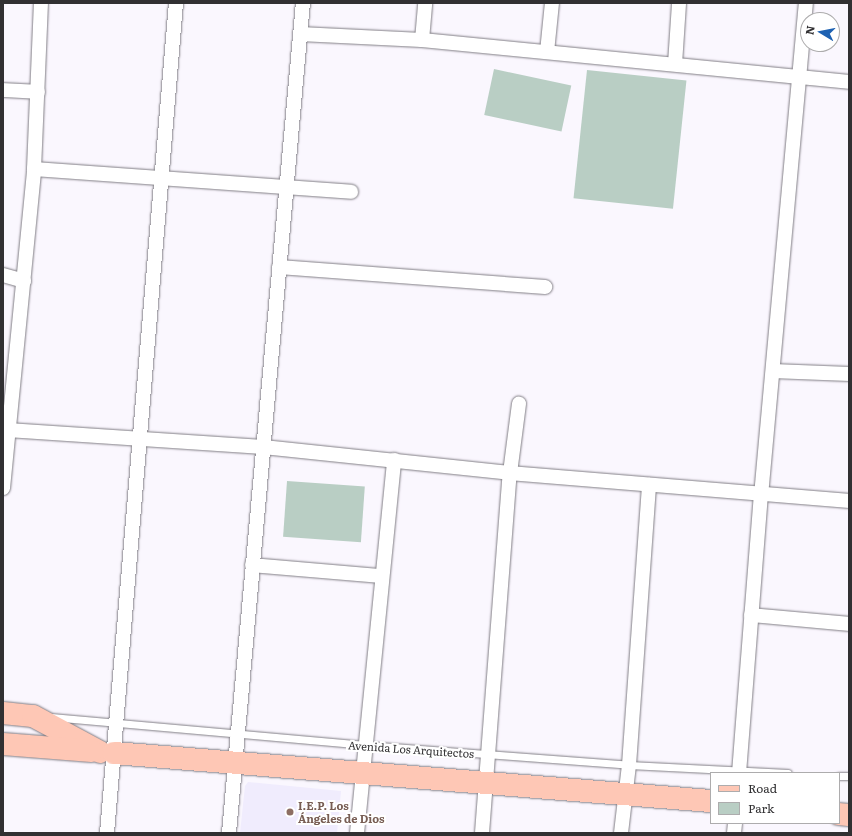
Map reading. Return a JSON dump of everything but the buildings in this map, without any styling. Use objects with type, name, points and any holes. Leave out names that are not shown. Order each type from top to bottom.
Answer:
[{"type":"main road","name":"Avenida Los Arquitectos","points":[[3,713],[33,716],[100,752],[3,744]]},
{"type":"main road","points":[[114,753],[235,764],[486,782],[710,801]]},
{"type":"street","points":[[3,488],[7,430],[6,408],[24,280],[34,169],[41,3]]},
{"type":"street","points":[[107,833],[176,3]]},
{"type":"street","points":[[229,833],[303,3]]},
{"type":"street","points":[[422,40],[425,3]]},
{"type":"street","points":[[547,52],[552,3]]},
{"type":"street","points":[[675,64],[679,3]]},
{"type":"street","points":[[739,772],[761,496],[806,3]]},
{"type":"street","points":[[300,34],[422,40],[849,82]]},
{"type":"street","points":[[3,90],[38,92]]},
{"type":"street","points":[[34,169],[351,192]]},
{"type":"street","points":[[279,267],[545,287]]},
{"type":"street","points":[[3,275],[24,280]]},
{"type":"street","points":[[773,371],[849,374]]},
{"type":"street","points":[[482,833],[510,473],[519,404]]},
{"type":"street","points":[[7,430],[263,447],[510,473],[761,496],[849,501]]},
{"type":"street","points":[[357,833],[381,576],[394,460]]},
{"type":"street","points":[[621,833],[629,765],[649,485]]},
{"type":"street","points":[[252,565],[381,576]]},
{"type":"street","points":[[751,615],[849,624]]},
{"type":"lane","name":"Avenida Los Arquitectos","points":[[33,716],[366,745],[739,772]]},
{"type":"shaded area","name":"I.E.P. Los Ángeles de Dios","points":[[248,782],[341,791],[337,833],[240,833],[245,786]]},
{"type":"green space","points":[[494,69],[571,85],[562,131],[484,115]]},
{"type":"green space","points":[[587,70],[686,80],[673,209],[574,198]]},
{"type":"green space","points":[[287,481],[365,486],[361,542],[283,537]]},
{"type":"place","name":"I.E.P. Los Ángeles de Dios","points":[[290,812]]}]
